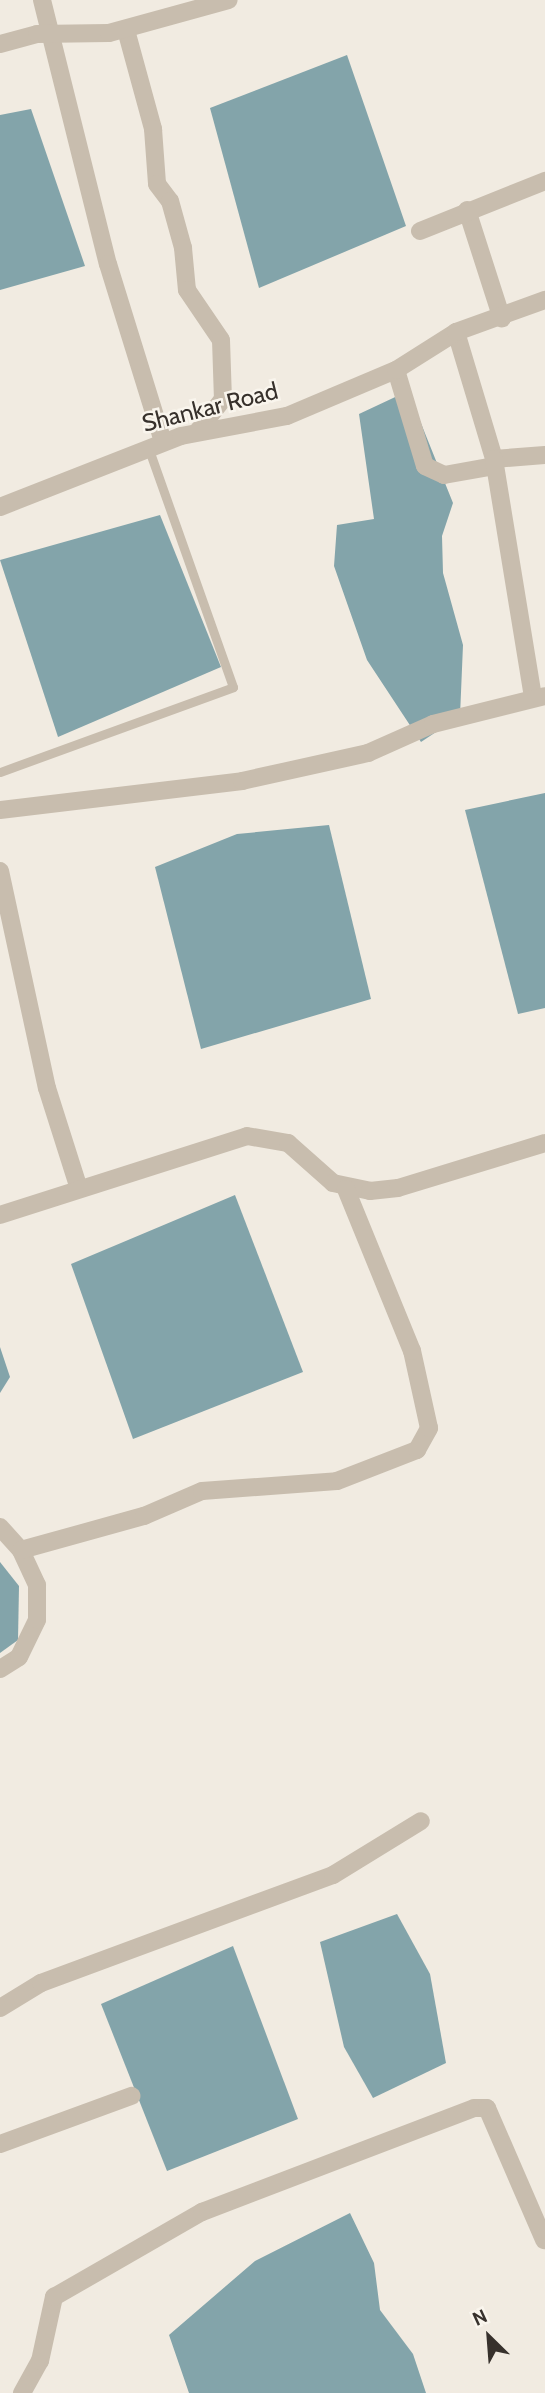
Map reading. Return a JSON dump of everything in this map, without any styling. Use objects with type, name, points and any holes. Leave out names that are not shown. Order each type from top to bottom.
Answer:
[{"type":"street","points":[[42,0],[156,444]]},
{"type":"street","points":[[0,44],[52,35],[126,30],[229,0]]},
{"type":"street","points":[[126,30],[153,129],[157,184],[170,201],[183,248],[187,290],[221,340],[223,399],[198,431]]},
{"type":"street","points":[[420,231],[545,181]]},
{"type":"street","points":[[467,210],[502,319]]},
{"type":"street","name":"Shankar Road","points":[[0,507],[156,444],[198,431],[287,416],[396,370],[456,332],[502,319],[545,300]]},
{"type":"street","points":[[0,810],[242,781],[368,753],[433,724],[539,697],[495,462],[456,332]]},
{"type":"street","points":[[396,370],[425,466],[444,475],[495,462],[545,455]]},
{"type":"street","points":[[0,871],[7,932],[34,1038],[79,1189]]},
{"type":"street","points":[[0,1215],[79,1189],[269,1135],[346,1189],[412,1351],[429,1428],[417,1450],[337,1481],[202,1491],[144,1516],[21,1550]]},
{"type":"street","points":[[346,1189],[398,1188],[545,1143]]},
{"type":"street","points":[[0,1527],[21,1550],[37,1585],[37,1620],[19,1657],[0,1669]]},
{"type":"street","points":[[0,2008],[41,1983],[333,1875],[421,1821]]},
{"type":"street","points":[[0,2144],[131,2096]]},
{"type":"street","points":[[22,2393],[40,2361],[54,2297],[202,2212],[474,2108],[487,2108],[544,2240]]},
{"type":"lane","points":[[0,772],[233,687],[156,444]]},
{"type":"water","points":[[347,55],[406,226],[259,288],[210,108]]},
{"type":"water","points":[[31,109],[85,266],[0,290],[0,115]]},
{"type":"water","points":[[408,391],[453,503],[442,536],[443,573],[463,645],[460,716],[421,742],[367,660],[334,566],[337,525],[374,519],[359,414]]},
{"type":"water","points":[[160,515],[221,667],[58,737],[0,560]]},
{"type":"water","points":[[545,793],[545,1008],[518,1014],[465,810]]},
{"type":"water","points":[[329,825],[371,999],[201,1049],[155,867],[237,834]]},
{"type":"water","points":[[235,1195],[303,1372],[133,1439],[71,1264]]},
{"type":"water","points":[[0,1347],[10,1377],[0,1393]]},
{"type":"water","points":[[0,1562],[19,1586],[18,1640],[0,1653]]},
{"type":"water","points":[[397,1914],[430,1974],[446,2063],[373,2098],[344,2047],[320,1942]]},
{"type":"water","points":[[233,1946],[298,2119],[167,2171],[101,2004]]},
{"type":"water","points":[[350,2213],[374,2263],[380,2310],[413,2354],[426,2393],[189,2393],[169,2335],[255,2261]]}]
